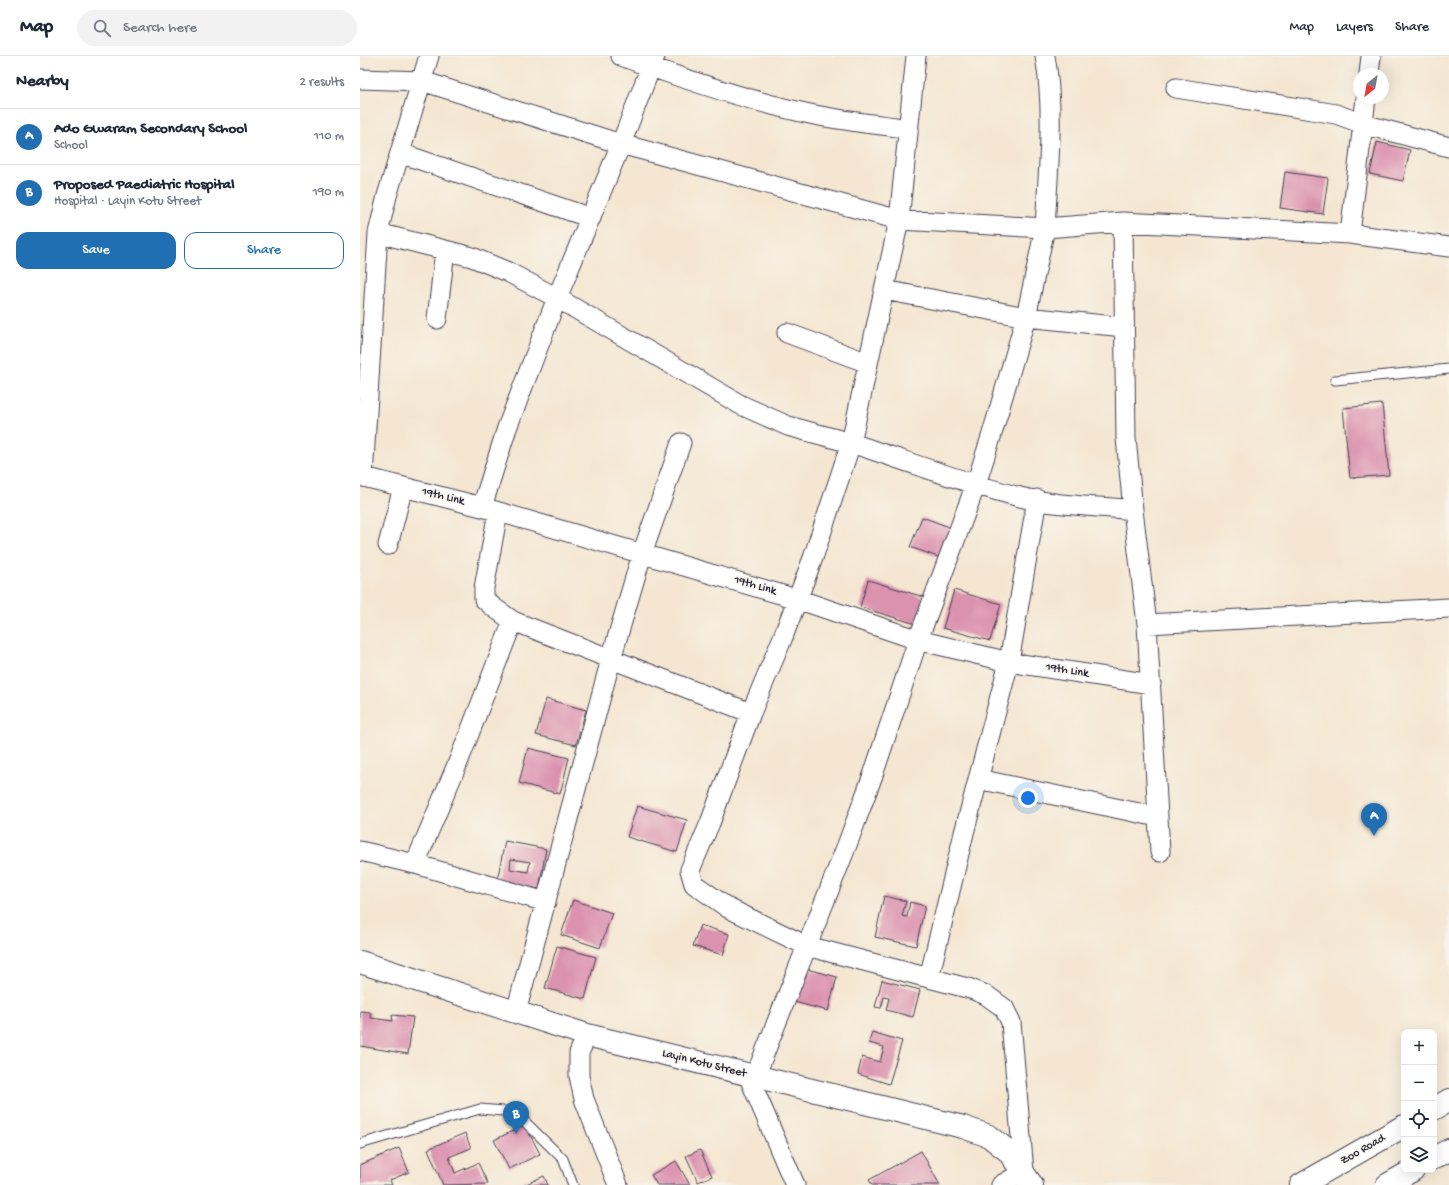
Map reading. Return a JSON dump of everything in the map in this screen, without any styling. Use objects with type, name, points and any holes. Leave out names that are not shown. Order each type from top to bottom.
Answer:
[{"type":"street","points":[[362,477],[378,233],[429,56]]},
{"type":"street","points":[[622,56],[652,62],[753,100],[810,114],[908,129]]},
{"type":"street","points":[[916,56],[899,220],[851,443],[813,558],[783,637],[751,713],[710,823],[690,870],[694,884],[728,908],[807,946],[971,989],[986,995],[1004,1008],[1010,1022],[1028,1178],[1002,1185]]},
{"type":"street","points":[[795,1185],[751,1076],[807,946],[873,775],[918,640],[976,484],[1026,317],[1045,228],[1049,143],[1049,79],[1045,56]]},
{"type":"street","points":[[1370,68],[1371,56]]},
{"type":"street","points":[[652,62],[621,144],[557,298],[507,428],[490,509],[484,599],[493,608],[513,620],[611,660],[751,713]]},
{"type":"street","points":[[360,79],[422,81],[621,144],[899,220],[1045,228],[1123,222],[1350,234],[1449,247]]},
{"type":"street","points":[[1176,88],[1336,114],[1363,124],[1449,147]]},
{"type":"street","points":[[1350,234],[1365,104]]},
{"type":"street","points":[[400,153],[591,218]]},
{"type":"street","points":[[1123,222],[1126,438],[1147,624],[1160,852]]},
{"type":"street","points":[[378,233],[472,258],[508,272],[557,298],[741,405],[788,426],[851,443],[976,484],[1022,497],[1053,502],[1133,510]]},
{"type":"street","points":[[437,319],[445,250]]},
{"type":"street","points":[[884,290],[1026,317],[1124,327]]},
{"type":"street","points":[[787,333],[868,363]]},
{"type":"street","points":[[516,1012],[611,660],[642,554],[682,443]]},
{"type":"street","name":"19th Link","points":[[362,477],[490,509],[797,599],[918,640],[1008,662],[1151,684]]},
{"type":"street","points":[[388,546],[403,487]]},
{"type":"street","points":[[929,978],[1008,662],[1037,499]]},
{"type":"street","points":[[1147,624],[1449,608]]},
{"type":"street","points":[[415,864],[513,620]]},
{"type":"street","points":[[978,779],[1158,817]]},
{"type":"street","points":[[361,855],[415,864],[546,902]]},
{"type":"street","name":"Layin Kotu Street","points":[[360,962],[587,1035],[963,1127],[988,1136],[1008,1151],[1028,1178]]},
{"type":"street","points":[[587,1035],[579,1053],[579,1076],[584,1099],[618,1185]]},
{"type":"street","points":[[1437,1107],[1449,1100]]},
{"type":"street","name":"Zoo Road","points":[[1301,1185],[1401,1128]]},
{"type":"street","points":[[1437,1156],[1449,1150]]},
{"type":"street","points":[[1387,1185],[1408,1173]]},
{"type":"lane","points":[[1335,380],[1449,369]]},
{"type":"lane","points":[[360,1144],[480,1109],[515,1112],[563,1159],[573,1185]]},
{"type":"building","points":[[1377,142],[1410,150],[1403,181],[1370,174]]},
{"type":"building","points":[[1285,172],[1328,178],[1323,214],[1280,208]]},
{"type":"building","points":[[1382,404],[1389,475],[1350,478],[1343,408]]},
{"type":"building","points":[[922,517],[952,528],[941,558],[910,547]]},
{"type":"building","points":[[868,580],[924,597],[916,624],[860,607]]},
{"type":"building","points":[[954,590],[1001,604],[990,641],[943,628]]},
{"type":"building","points":[[546,699],[586,710],[576,745],[536,735]]},
{"type":"building","points":[[528,748],[569,758],[560,794],[519,783]]},
{"type":"building","points":[[637,806],[687,820],[677,852],[627,837]]},
{"type":"building","points":[[505,841],[546,849],[539,889],[497,881]],"holes":[[[511,859],[530,862],[528,872],[510,869]]]},
{"type":"building","points":[[884,896],[906,901],[902,916],[907,917],[910,902],[925,906],[916,946],[875,937]]},
{"type":"building","points":[[573,900],[612,913],[600,948],[561,935]]},
{"type":"building","points":[[700,925],[729,934],[723,955],[693,946]]},
{"type":"building","points":[[557,946],[596,957],[585,999],[545,988]]},
{"type":"building","points":[[803,968],[837,977],[828,1011],[794,1002]]},
{"type":"building","points":[[882,980],[920,990],[913,1017],[886,1010],[889,998],[884,997],[881,1008],[875,1007]]},
{"type":"building","points":[[360,1011],[370,1012],[371,1018],[393,1021],[392,1015],[413,1017],[408,1054],[360,1046]]},
{"type":"building","points":[[872,1032],[902,1041],[889,1084],[858,1074],[862,1057],[880,1062],[884,1047],[869,1043]]},
{"type":"building","points":[[525,1125],[540,1154],[509,1169],[494,1140]]},
{"type":"building","points":[[465,1133],[471,1148],[449,1157],[455,1173],[478,1163],[488,1184],[443,1185],[428,1149]]},
{"type":"building","points":[[399,1148],[409,1172],[390,1180],[392,1185],[360,1185],[360,1165]]},
{"type":"building","points":[[700,1150],[712,1176],[698,1182],[686,1156]]},
{"type":"building","points":[[921,1151],[940,1185],[872,1185],[869,1180]]},
{"type":"building","points":[[676,1161],[690,1185],[657,1185],[651,1175]]},
{"type":"building","points":[[544,1176],[548,1185],[524,1185]]},
{"type":"place","name":"Ado Gwaram Secondary School","points":[[1374,836]]},
{"type":"place","name":"Proposed Paediatric Hospital","points":[[516,1134]]}]
